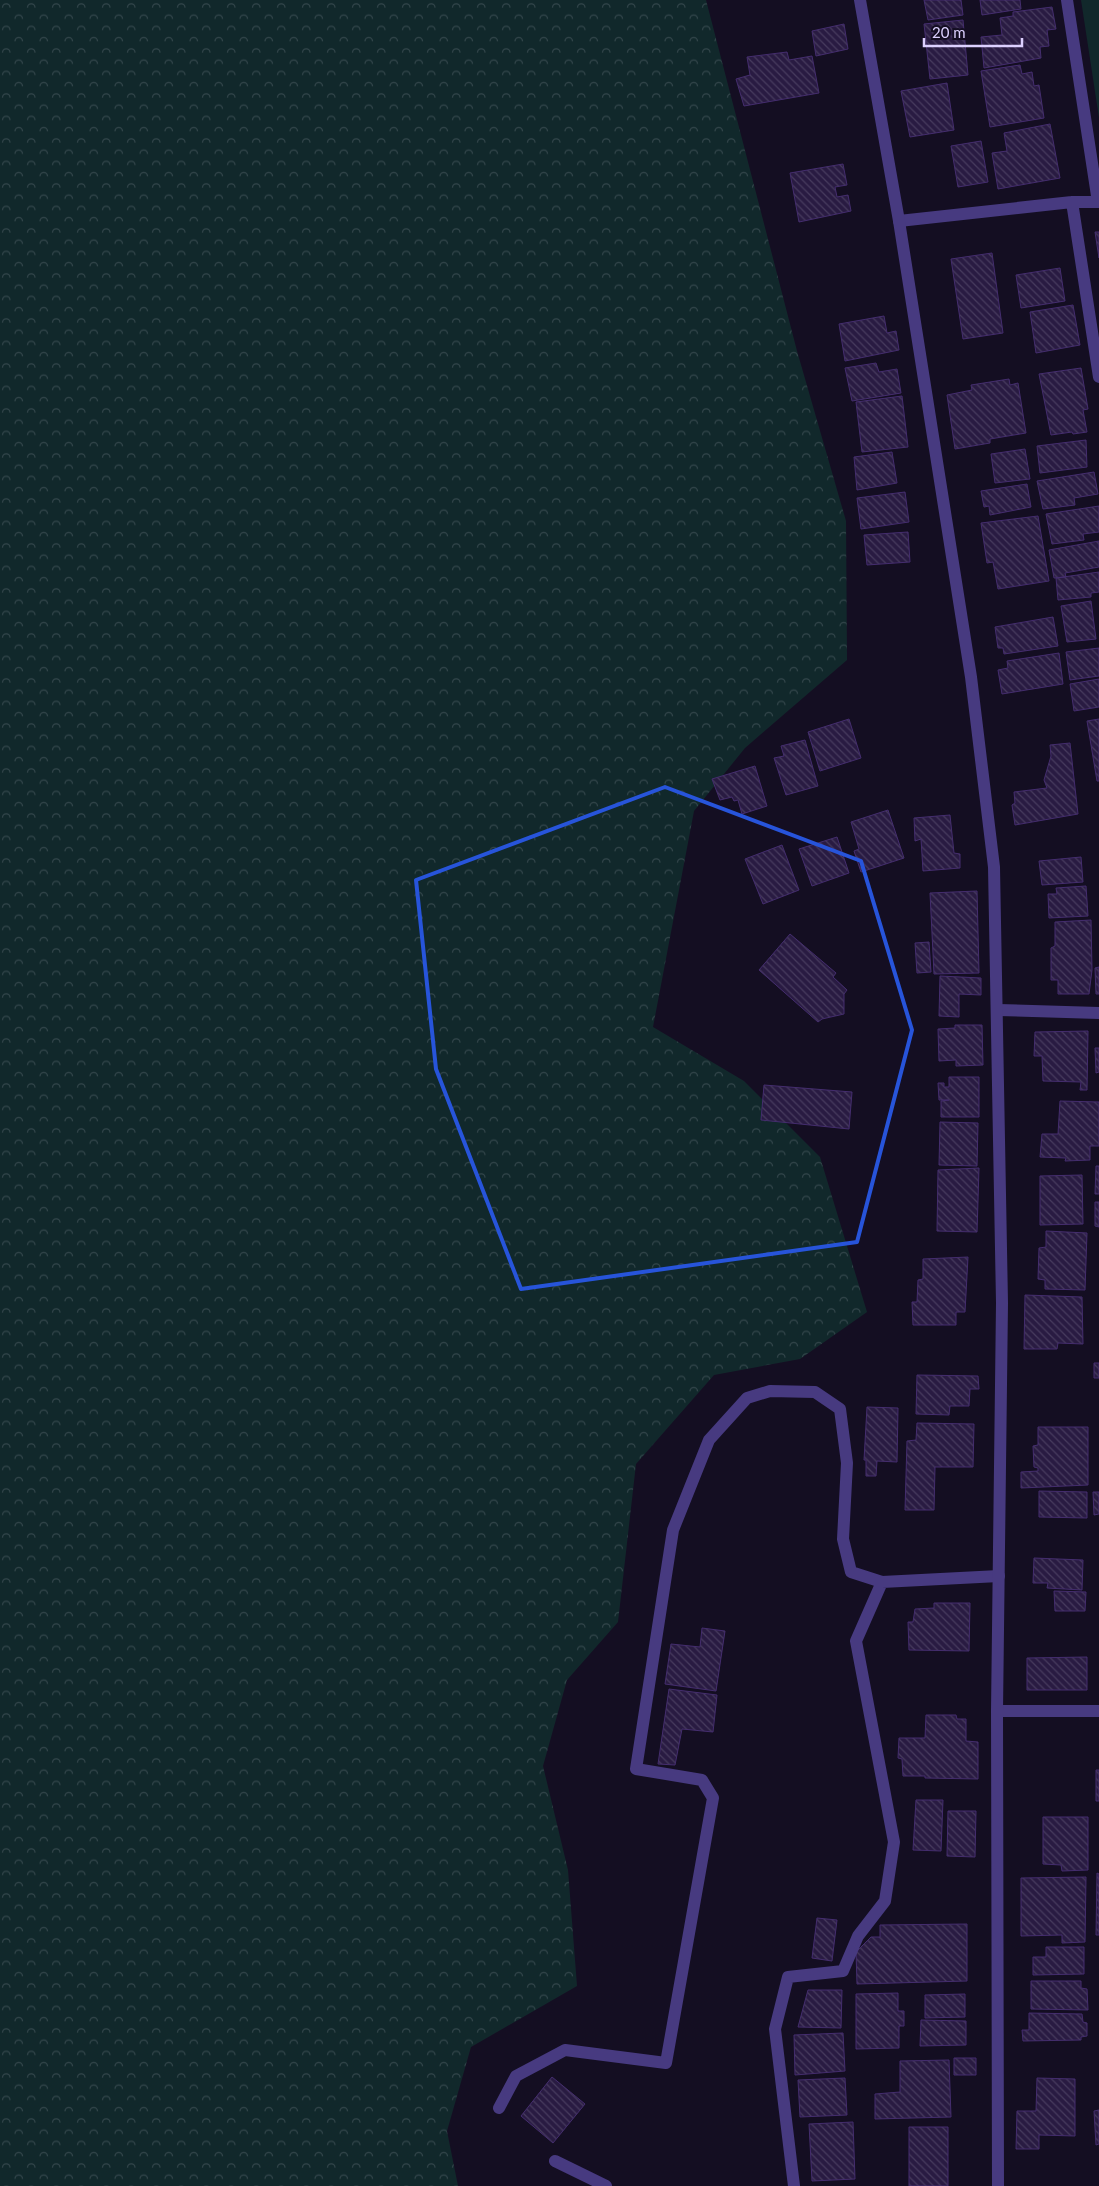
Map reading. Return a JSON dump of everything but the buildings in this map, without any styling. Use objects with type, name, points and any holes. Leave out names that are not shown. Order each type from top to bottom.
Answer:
[{"type":"street","points":[[860,0],[899,221],[971,677],[994,867],[1002,1312],[997,1712],[998,2186]]},
{"type":"street","points":[[899,221],[1072,202],[1098,202],[1067,0]]},
{"type":"street","points":[[1072,202],[1099,378]]},
{"type":"street","points":[[998,1010],[1099,1013]]},
{"type":"street","points":[[499,2108],[516,2076],[565,2050],[666,2063],[713,1798],[702,1780],[636,1769],[672,1530],[709,1440],[747,1398],[770,1391],[814,1392],[840,1409],[847,1463],[842,1539],[851,1572],[882,1582],[999,1576]]},
{"type":"street","points":[[794,2186],[775,2029],[788,1977],[843,1971],[858,1936],[885,1901],[894,1842],[856,1641],[882,1582]]},
{"type":"street","points":[[997,1712],[1099,1711]]},
{"type":"street","points":[[555,2161],[606,2186]]},
{"type":"highlighted area","points":[[665,787],[861,861],[912,1030],[857,1242],[521,1289],[436,1069],[416,880]]},
{"type":"green space","points":[[0,0],[706,0],[797,351],[846,521],[847,660],[745,748],[694,811],[653,1027],[744,1081],[820,1157],[867,1312],[800,1359],[714,1375],[636,1464],[618,1622],[567,1680],[543,1766],[568,1870],[577,1986],[471,2047],[447,2131],[458,2186],[0,2186]]},
{"type":"green space","points":[[1081,0],[1099,0],[1099,118]]}]
